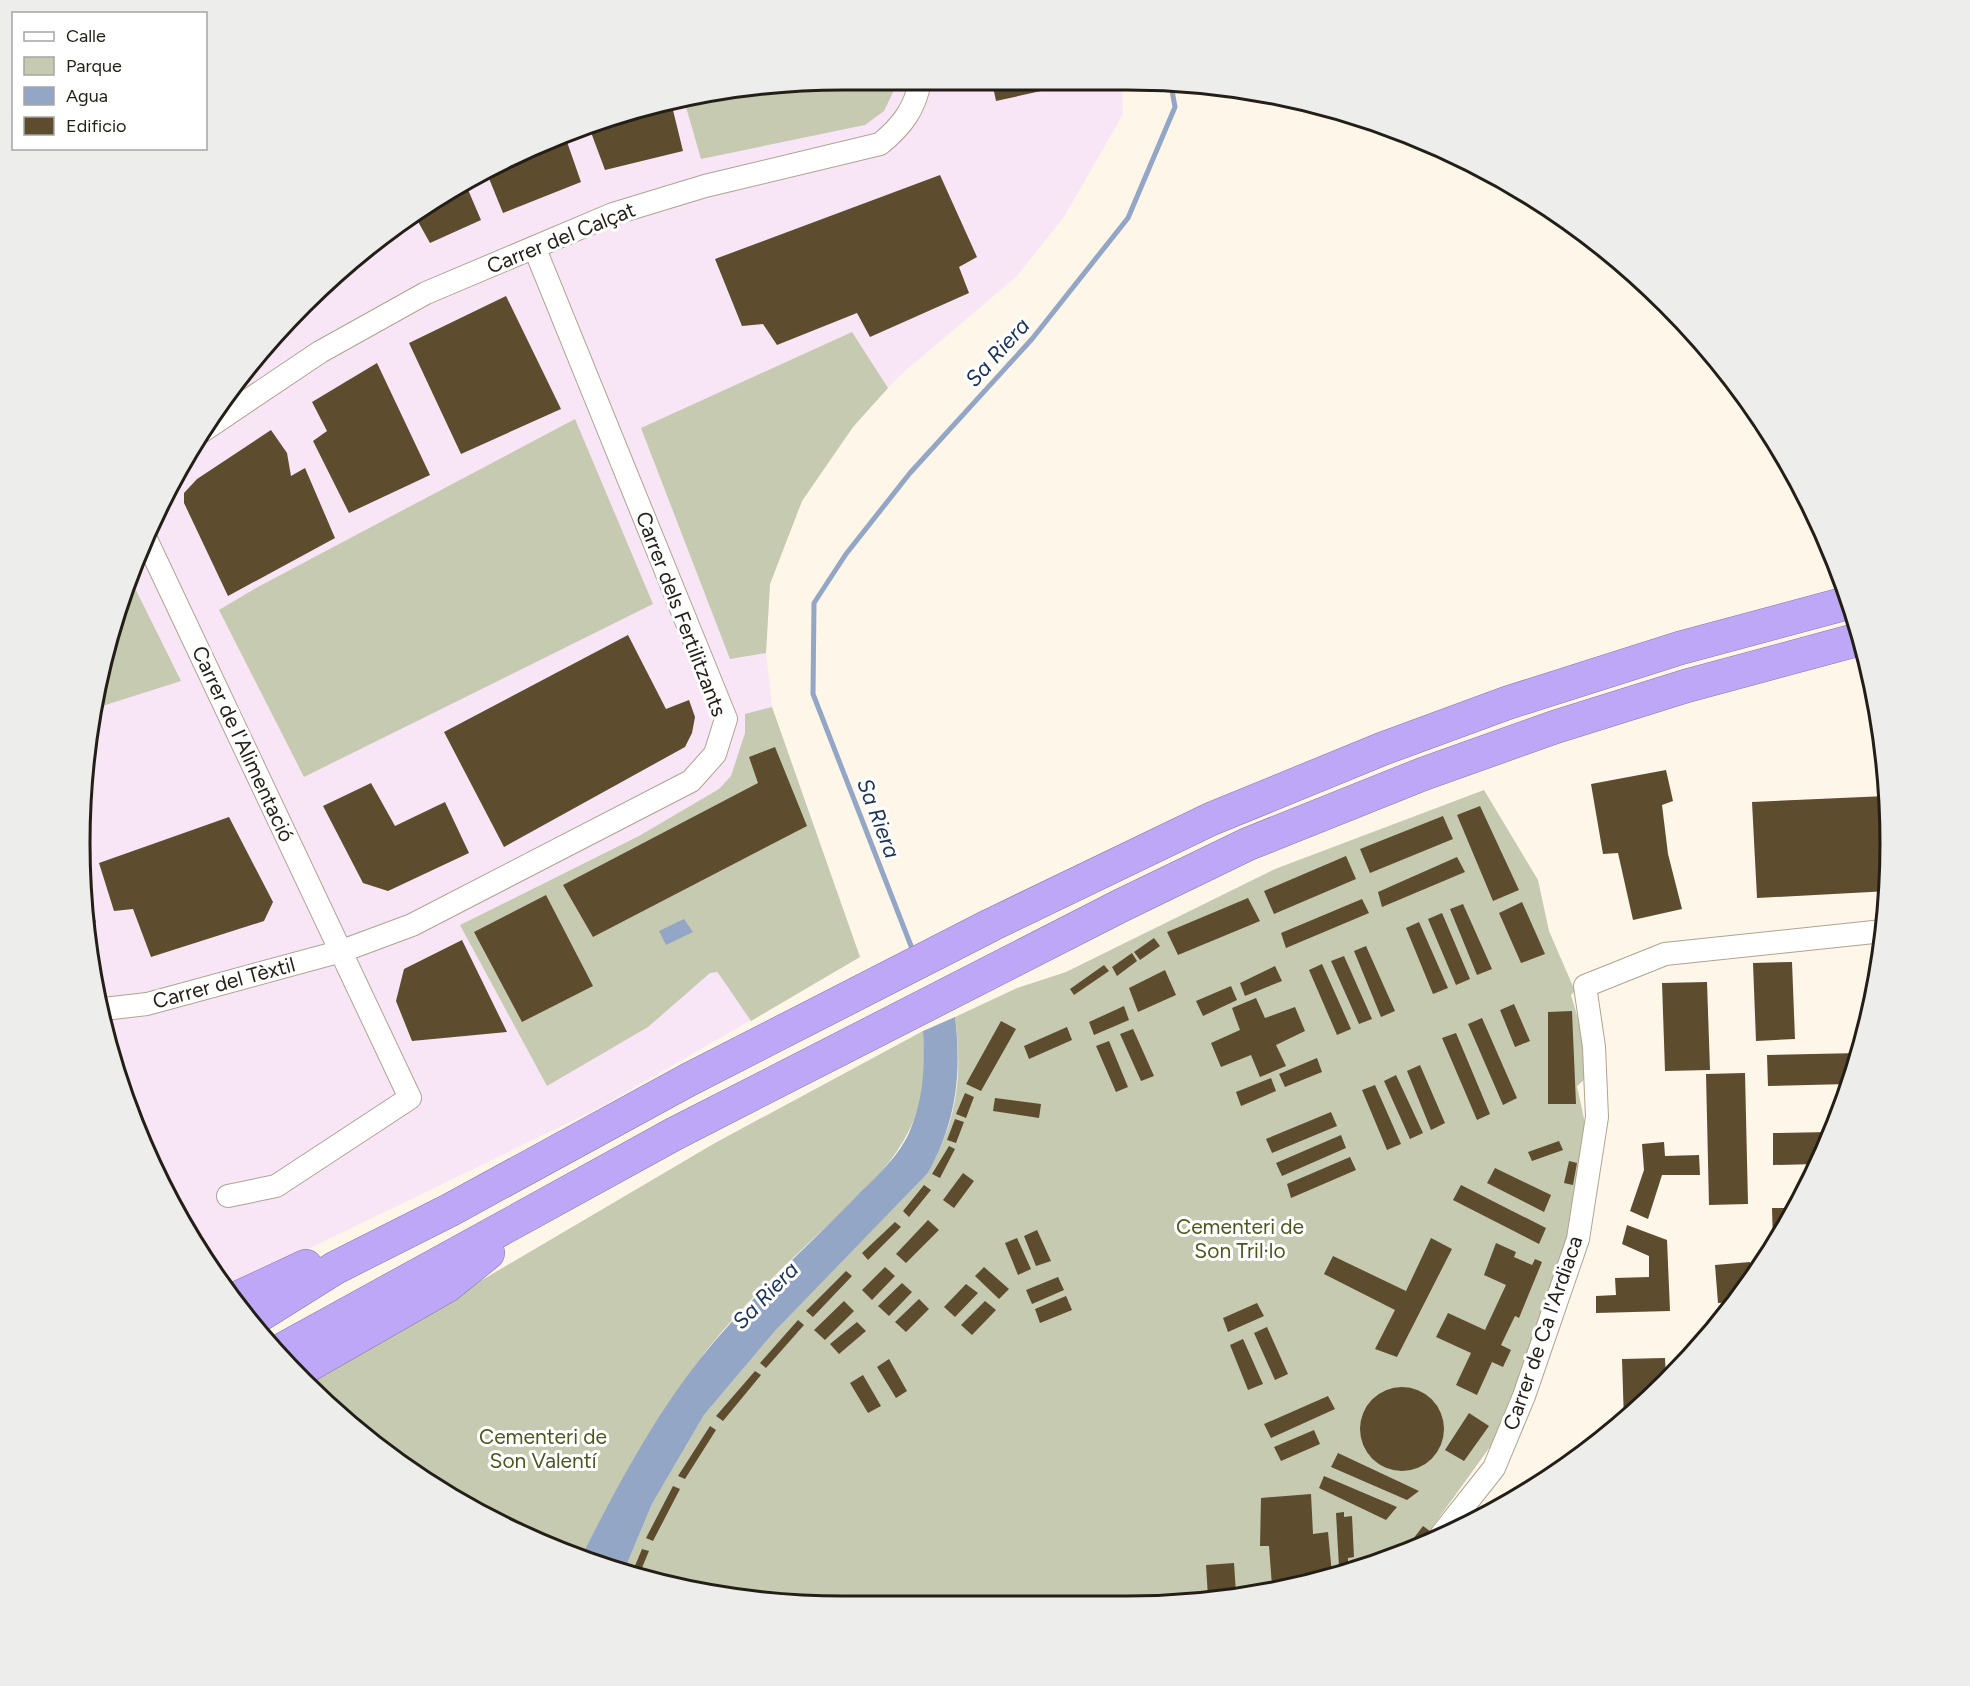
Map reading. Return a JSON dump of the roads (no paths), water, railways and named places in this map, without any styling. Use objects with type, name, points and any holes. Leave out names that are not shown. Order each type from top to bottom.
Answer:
[{"type":"highway","points":[[258,1316],[335,1268],[450,1210],[648,1101],[991,925],[1211,819],[1423,733],[1636,661],[1841,605]]},
{"type":"highway","points":[[285,1348],[554,1198],[1206,863],[1378,791],[1465,758],[1621,706],[1731,673],[1852,641]]},
{"type":"highway","points":[[304,1368],[447,1286],[554,1198]]},
{"type":"highway","points":[[242,1296],[304,1266],[335,1268]]},
{"type":"street","name":"Carrer del Calçat","points":[[222,418],[320,352],[426,293],[535,249],[613,214],[705,186],[880,144],[900,127],[917,100],[919,90]]},
{"type":"street","name":"Carrer dels Fertilitzants","points":[[342,951],[425,919],[691,781],[715,754],[726,719],[535,249]]},
{"type":"street","name":"Carrer de l'Alimentació","points":[[150,548],[410,1098],[276,1186],[228,1196]]},
{"type":"street","name":"Carrer de Ca l'Ardiaca","points":[[1451,1522],[1494,1468],[1524,1396],[1578,1239],[1597,1117],[1594,1047],[1585,986],[1665,954],[1875,932]]},
{"type":"street","name":"Carrer del Tèxtil","points":[[109,1008],[147,1004],[342,951]]},
{"type":"water","points":[[684,919],[693,932],[666,945],[659,931]]},
{"type":"water","points":[[955,1017],[958,1058],[955,1097],[945,1135],[928,1173],[775,1331],[704,1415],[652,1504],[627,1564],[585,1550],[650,1431],[700,1359],[754,1298],[875,1178],[904,1143],[921,1095],[924,1057],[923,1031]]},
{"type":"waterway","name":"Sa Riera","points":[[913,951],[813,694],[814,603],[846,554],[910,473],[1032,339],[1128,218],[1175,107],[1172,92]]},
{"type":"park label","name":"Cementeri de Son Tril·lo","points":[[1240,1239]]},
{"type":"park label","name":"Cementeri de Son Valentí","points":[[543,1449]]}]
